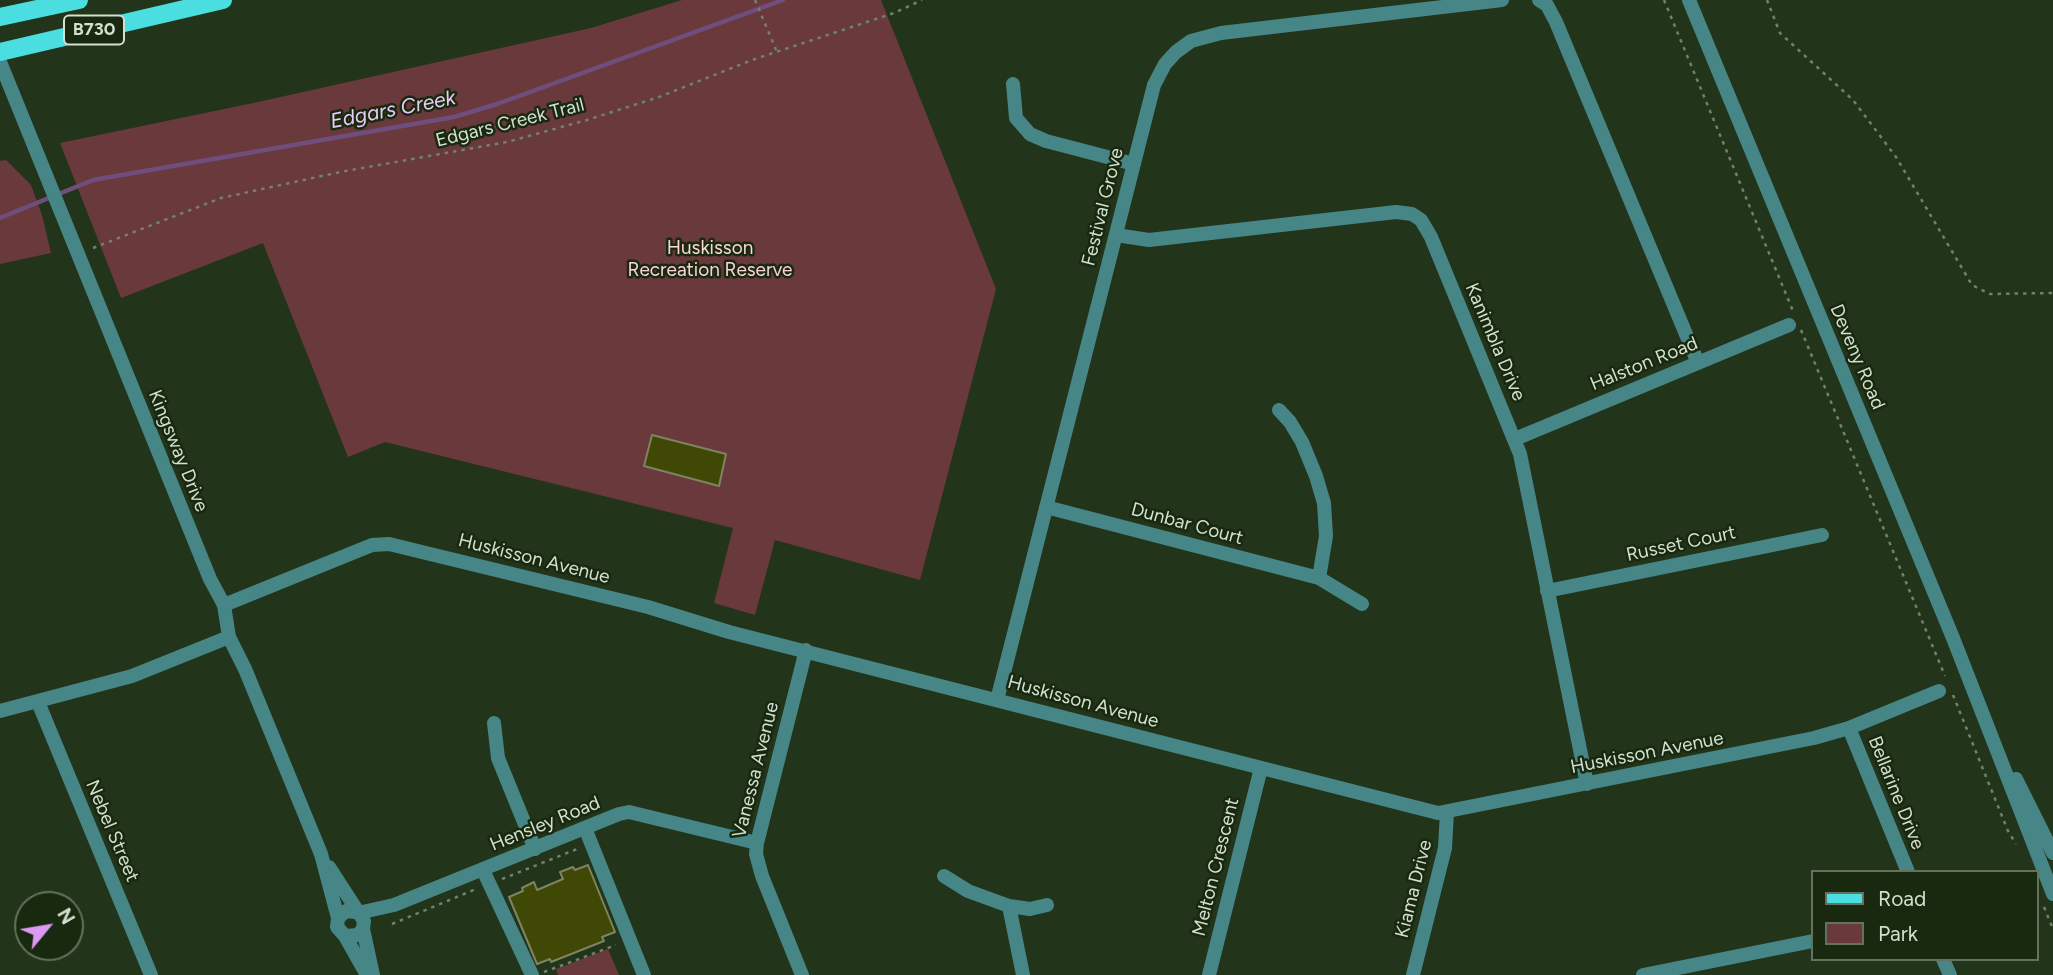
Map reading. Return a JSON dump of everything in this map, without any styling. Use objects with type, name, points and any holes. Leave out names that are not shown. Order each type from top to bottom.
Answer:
[{"type":"main road","name":"B730","points":[[0,17],[79,0]]},
{"type":"main road","name":"B730","points":[[0,52],[223,0]]},
{"type":"street","name":"Festival Grove","points":[[997,700],[1154,85],[1165,64],[1176,51],[1191,41],[1221,33],[1502,0]]},
{"type":"street","points":[[1539,0],[1547,5],[1556,22],[1698,363]]},
{"type":"street","name":"Deveny Road","points":[[1689,0],[1990,729],[2038,870]]},
{"type":"street","name":"Kingsway Drive","points":[[0,62],[210,579],[224,605],[229,637],[245,669],[321,854],[338,918]]},
{"type":"street","points":[[1013,85],[1016,118],[1030,134],[1046,141],[1134,164]]},
{"type":"street","name":"Kanimbla Drive","points":[[1116,235],[1149,240],[1396,212],[1417,216],[1431,237],[1515,439],[1587,784]]},
{"type":"street","name":"Halston Road","points":[[1515,439],[1795,322]]},
{"type":"street","points":[[1279,410],[1302,442],[1324,503],[1326,536],[1319,578]]},
{"type":"street","name":"Dunbar Court","points":[[1046,507],[1319,578],[1362,604]]},
{"type":"street","name":"Russet Court","points":[[1548,591],[1822,535]]},
{"type":"street","name":"Huskisson Avenue","points":[[224,605],[372,545],[389,544],[649,607],[729,632],[1433,812],[1447,812],[1814,738],[1849,728],[1945,686]]},
{"type":"street","points":[[0,711],[132,676],[229,637]]},
{"type":"street","name":"Vanessa Avenue","points":[[803,975],[762,876],[756,854],[806,650]]},
{"type":"street","name":"Nebel Street","points":[[38,702],[151,975]]},
{"type":"street","points":[[494,723],[498,758],[535,849]]},
{"type":"street","name":"Bellarine Drive","points":[[1849,728],[1907,870]]},
{"type":"street","name":"Deveny Road","points":[[1990,729],[2053,853]]},
{"type":"street","name":"Melton Crescent","points":[[1209,975],[1261,768]]},
{"type":"street","name":"Kiama Drive","points":[[1413,975],[1445,848],[1447,812]]},
{"type":"street","name":"Hensley Road","points":[[360,920],[620,814],[639,813],[757,843]]},
{"type":"street","points":[[585,828],[644,975]]},
{"type":"street","name":"Kingsway Drive","points":[[321,854],[360,920],[373,975]]},
{"type":"street","points":[[483,870],[535,974]]},
{"type":"street","name":"Deveny Road","points":[[2039,873],[2048,899]]},
{"type":"street","points":[[944,876],[968,891],[1009,906],[1030,909],[1047,905]]},
{"type":"street","points":[[1009,906],[1023,975]]},
{"type":"street","points":[[345,936],[355,937],[360,920],[346,911],[338,918],[337,927],[367,975]]},
{"type":"street","points":[[1643,975],[1812,941]]},
{"type":"path","points":[[755,0],[777,52]]},
{"type":"path","name":"Edgars Creek Trail","points":[[97,246],[221,198],[340,172],[507,142],[574,124],[659,97],[777,52],[894,13],[922,0]]},
{"type":"path","points":[[1664,0],[1945,686],[2008,831],[2021,852]]},
{"type":"path","points":[[1767,0],[1780,33],[1853,100],[1896,157],[1972,285],[1990,294],[2053,293]]},
{"type":"path","points":[[392,924],[584,846]]},
{"type":"path","points":[[2048,899],[2053,929]]},
{"type":"path","points":[[535,974],[621,943]]},
{"type":"path","points":[[554,969],[556,975]]},
{"type":"green space","name":"Huskisson Recreation Reserve","points":[[682,0],[881,0],[996,289],[920,580],[775,540],[755,615],[714,603],[733,528],[385,442],[348,457],[263,243],[121,298],[60,143],[591,28]]},
{"type":"green space","points":[[6,160],[31,185],[51,253],[0,264],[0,161]]},
{"type":"green space","points":[[608,949],[619,975],[558,975],[556,969]]},
{"type":"building","points":[[652,435],[726,454],[719,486],[644,466]]},
{"type":"building","points":[[588,865],[615,932],[602,937],[604,941],[551,962],[550,959],[537,964],[509,897],[534,882],[537,890],[563,879],[560,872]]},
{"type":"waterway","name":"Edgars Creek","points":[[0,218],[93,180],[454,117],[500,103],[783,0]]}]
